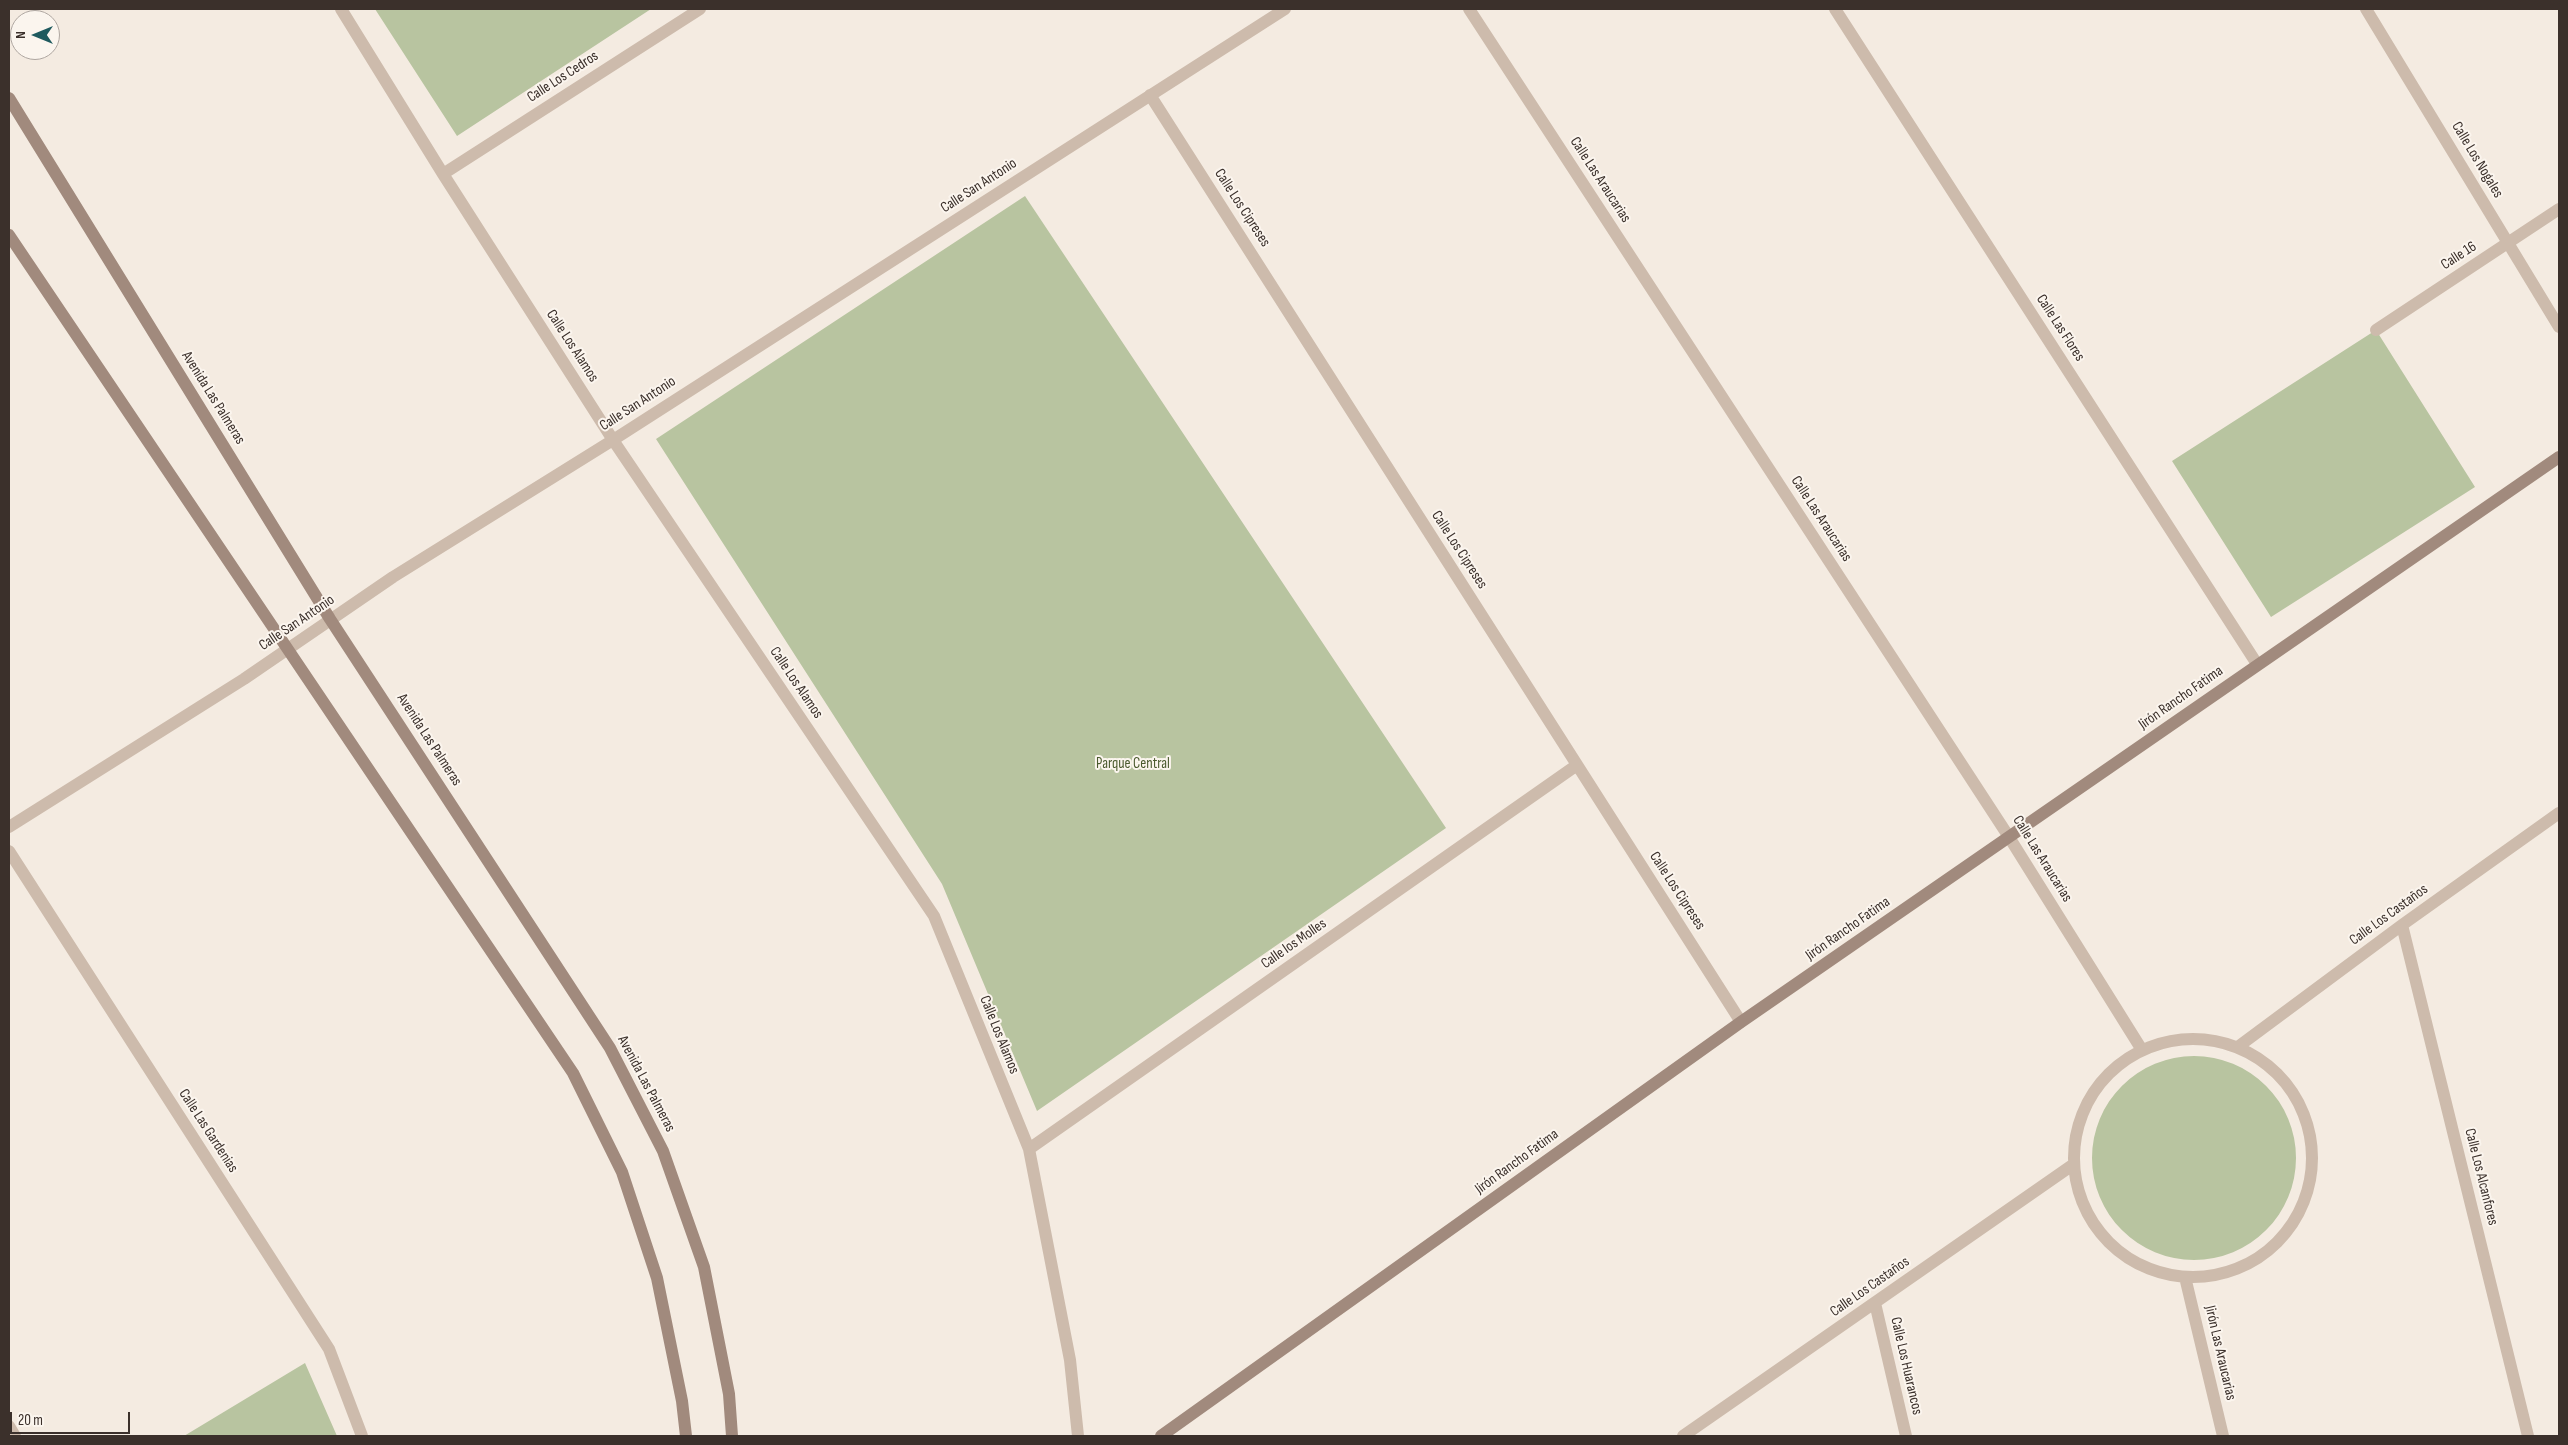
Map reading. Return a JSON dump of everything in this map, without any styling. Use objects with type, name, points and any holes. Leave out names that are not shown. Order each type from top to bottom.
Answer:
[{"type":"street","name":"Calle Los Alamos","points":[[341,9],[443,174],[613,440],[934,916],[1029,1149],[1070,1360],[1078,1436]]},
{"type":"street","name":"Calle Los Cedros","points":[[443,174],[700,9]]},
{"type":"street","name":"Calle San Antonio","points":[[9,827],[244,679],[330,619],[1285,9]]},
{"type":"street","name":"Calle Las Araucarias","points":[[1468,9],[2009,837],[2142,1050]]},
{"type":"street","name":"Calle Las Flores","points":[[1835,9],[2257,664]]},
{"type":"street","name":"Calle Los Nogales","points":[[2366,9],[2559,327]]},
{"type":"street","name":"Calle Los Cipreses","points":[[1150,95],[1741,1022]]},
{"type":"street","name":"Avenida Las Palmeras","points":[[9,98],[330,619],[610,1048],[664,1150],[704,1267],[729,1394],[732,1436]]},
{"type":"street","name":"Calle 16","points":[[2376,330],[2559,209]]},
{"type":"street","points":[[9,235],[573,1073],[622,1172],[657,1278],[682,1401],[686,1436]]},
{"type":"street","name":"Jirón Rancho Fatima","points":[[1161,1436],[1741,1022],[2559,457]]},
{"type":"street","name":"Calle los Molles","points":[[1029,1149],[1578,765]]},
{"type":"street","name":"Calle Los Castaños","points":[[2239,1046],[2402,925],[2559,813]]},
{"type":"street","name":"Calle Las Gardenias","points":[[9,852],[329,1349],[362,1436]]},
{"type":"street","name":"Calle Los Alcanfores","points":[[2402,925],[2528,1436]]},
{"type":"street","points":[[2187,1038],[2213,1039],[2239,1046],[2263,1060],[2283,1078],[2298,1099],[2308,1124],[2311,1142],[2311,1178],[2304,1204],[2291,1227],[2273,1248],[2251,1263],[2227,1273],[2200,1278],[2174,1276],[2148,1268],[2124,1256],[2104,1238],[2089,1216],[2079,1191],[2074,1164],[2076,1137],[2083,1112],[2096,1088],[2114,1068],[2142,1050],[2160,1042],[2187,1038]]},
{"type":"street","name":"Calle Los Castaños","points":[[1684,1436],[2074,1164]]},
{"type":"street","name":"Jirón Las Araucarias","points":[[2186,1277],[2223,1436]]},
{"type":"street","name":"Calle Los Huarancos","points":[[1875,1303],[1906,1436]]},
{"type":"street","points":[[9,1426],[15,1436]]},
{"type":"green space","points":[[375,9],[651,9],[457,136]]},
{"type":"green space","name":"Parque Central","points":[[1025,196],[1446,828],[1037,1111],[942,884],[656,439]]},
{"type":"green space","points":[[2376,330],[2475,487],[2271,617],[2172,461]]},
{"type":"green space","points":[[2194,1056],[2214,1058],[2233,1064],[2242,1068],[2266,1086],[2284,1110],[2288,1119],[2294,1138],[2296,1158],[2294,1178],[2288,1197],[2284,1206],[2266,1230],[2242,1248],[2233,1252],[2214,1258],[2194,1260],[2174,1258],[2155,1252],[2146,1248],[2122,1230],[2104,1206],[2100,1197],[2094,1178],[2092,1158],[2094,1138],[2100,1119],[2104,1110],[2122,1086],[2146,1068],[2155,1064],[2174,1058]]},
{"type":"green space","points":[[305,1363],[337,1436],[184,1436]]}]
